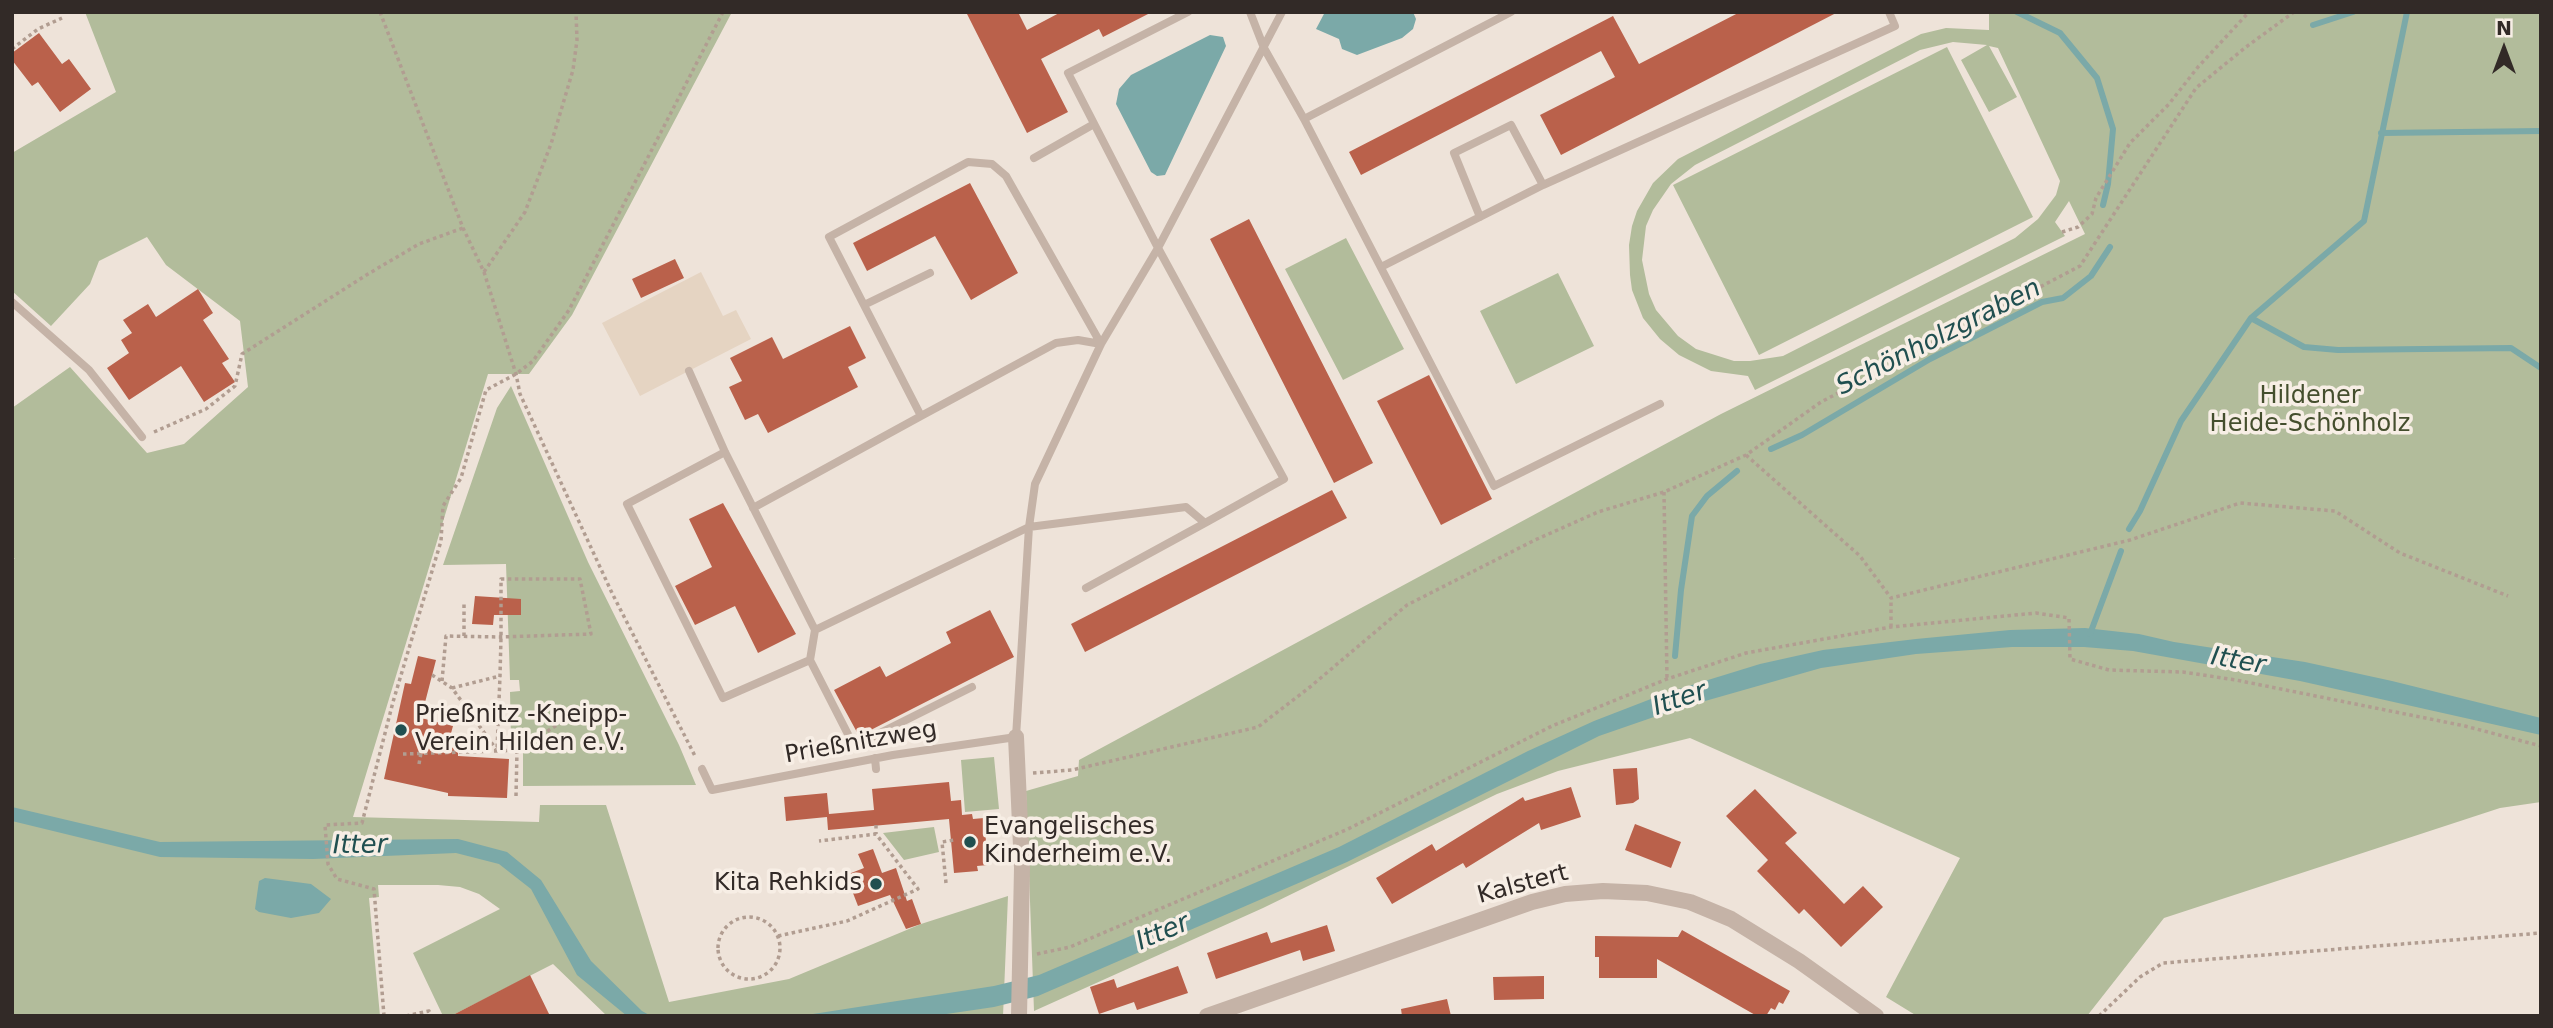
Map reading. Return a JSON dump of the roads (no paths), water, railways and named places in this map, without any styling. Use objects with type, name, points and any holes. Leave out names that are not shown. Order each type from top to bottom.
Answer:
[{"type":"street","points":[[1016,737],[1022,868],[1019,1015]]},
{"type":"street","name":"Kalstert","points":[[1207,1016],[1532,902],[1565,894],[1603,891],[1647,894],[1690,902],[1731,919],[1799,961],[1875,1016]]},
{"type":"lane","points":[[1086,588],[1284,479],[1158,248],[1068,73],[1188,12]]},
{"type":"lane","points":[[1250,12],[1264,48],[1304,119],[1494,486],[1660,404]]},
{"type":"lane","points":[[1016,737],[1035,484],[1101,344],[1158,248],[1282,12]]},
{"type":"lane","points":[[1304,119],[1511,12]]},
{"type":"lane","points":[[1381,267],[1543,185],[1895,26],[1889,12]]},
{"type":"lane","points":[[1034,158],[1094,124]]},
{"type":"lane","points":[[1480,217],[1454,153],[1511,125],[1543,185]]},
{"type":"lane","points":[[921,416],[829,237],[968,162],[992,164],[1006,176],[1101,344]]},
{"type":"lane","points":[[864,306],[930,273]]},
{"type":"lane","points":[[12,302],[89,370],[142,438]]},
{"type":"lane","points":[[753,508],[1056,343],[1077,340],[1101,344]]},
{"type":"lane","points":[[689,370],[725,452],[815,630],[810,660],[854,746],[971,687]]},
{"type":"lane","points":[[725,452],[626,504],[723,698],[810,660]]},
{"type":"lane","points":[[815,630],[1030,527],[1186,507],[1205,523]]},
{"type":"lane","name":"Prießnitzweg","points":[[702,769],[712,790],[875,758],[1016,737]]},
{"type":"lane","points":[[875,758],[876,769]]},
{"type":"water","points":[[1325,12],[1413,12],[1416,19],[1413,29],[1402,38],[1357,55],[1342,49],[1339,39],[1316,29]]},
{"type":"water","points":[[1210,35],[1223,37],[1226,46],[1165,175],[1157,176],[1151,172],[1116,104],[1119,89],[1131,75]]},
{"type":"water","name":"Itter","points":[[2085,628],[2139,634],[2305,662],[2392,681],[2541,718],[2541,735],[2300,681],[2133,651],[2084,647],[2012,647],[1916,654],[1821,668],[1677,709],[1599,736],[1347,862],[1038,996],[994,1007],[933,1016],[800,1016],[994,986],[1039,975],[1339,847],[1528,751],[1594,721],[1669,692],[1760,664],[1823,650],[1916,639],[2010,630]]},
{"type":"water","name":"Itter","points":[[12,807],[160,842],[458,839],[507,852],[541,880],[591,961],[642,1011],[651,1016],[627,1016],[577,975],[531,889],[499,864],[456,853],[313,859],[160,857],[12,821]]},
{"type":"water","points":[[265,878],[311,884],[331,899],[319,913],[291,918],[259,912],[255,909],[259,881]]},
{"type":"waterway","name":"Schönholzgraben","points":[[2017,12],[2060,33],[2097,78],[2113,129],[2108,184],[2103,205]]},
{"type":"waterway","points":[[2313,25],[2353,12]]},
{"type":"waterway","points":[[2129,529],[2140,511],[2181,421],[2251,318],[2364,221],[2407,12]]},
{"type":"waterway","points":[[2381,133],[2541,131]]},
{"type":"waterway","name":"Schönholzgraben","points":[[1771,449],[1802,435],[1930,359],[2042,302],[2063,298],[2091,276],[2110,247]]},
{"type":"waterway","points":[[2251,318],[2304,347],[2338,350],[2511,348],[2541,368]]},
{"type":"waterway","name":"Schönholzgraben","points":[[1675,656],[1692,516],[1707,496],[1737,471]]},
{"type":"waterway","points":[[2090,634],[2121,551]]},
{"type":"place","name":"Prießnitz -Kneipp- Verein Hilden e.V.","points":[[401,730]]},
{"type":"place","name":"Evangelisches Kinderheim e.V.","points":[[970,842]]},
{"type":"place","name":"Kita Rehkids","points":[[876,884]]},
{"type":"park label","name":"Hildener Heide-Schönholz","points":[[2310,411]]}]
